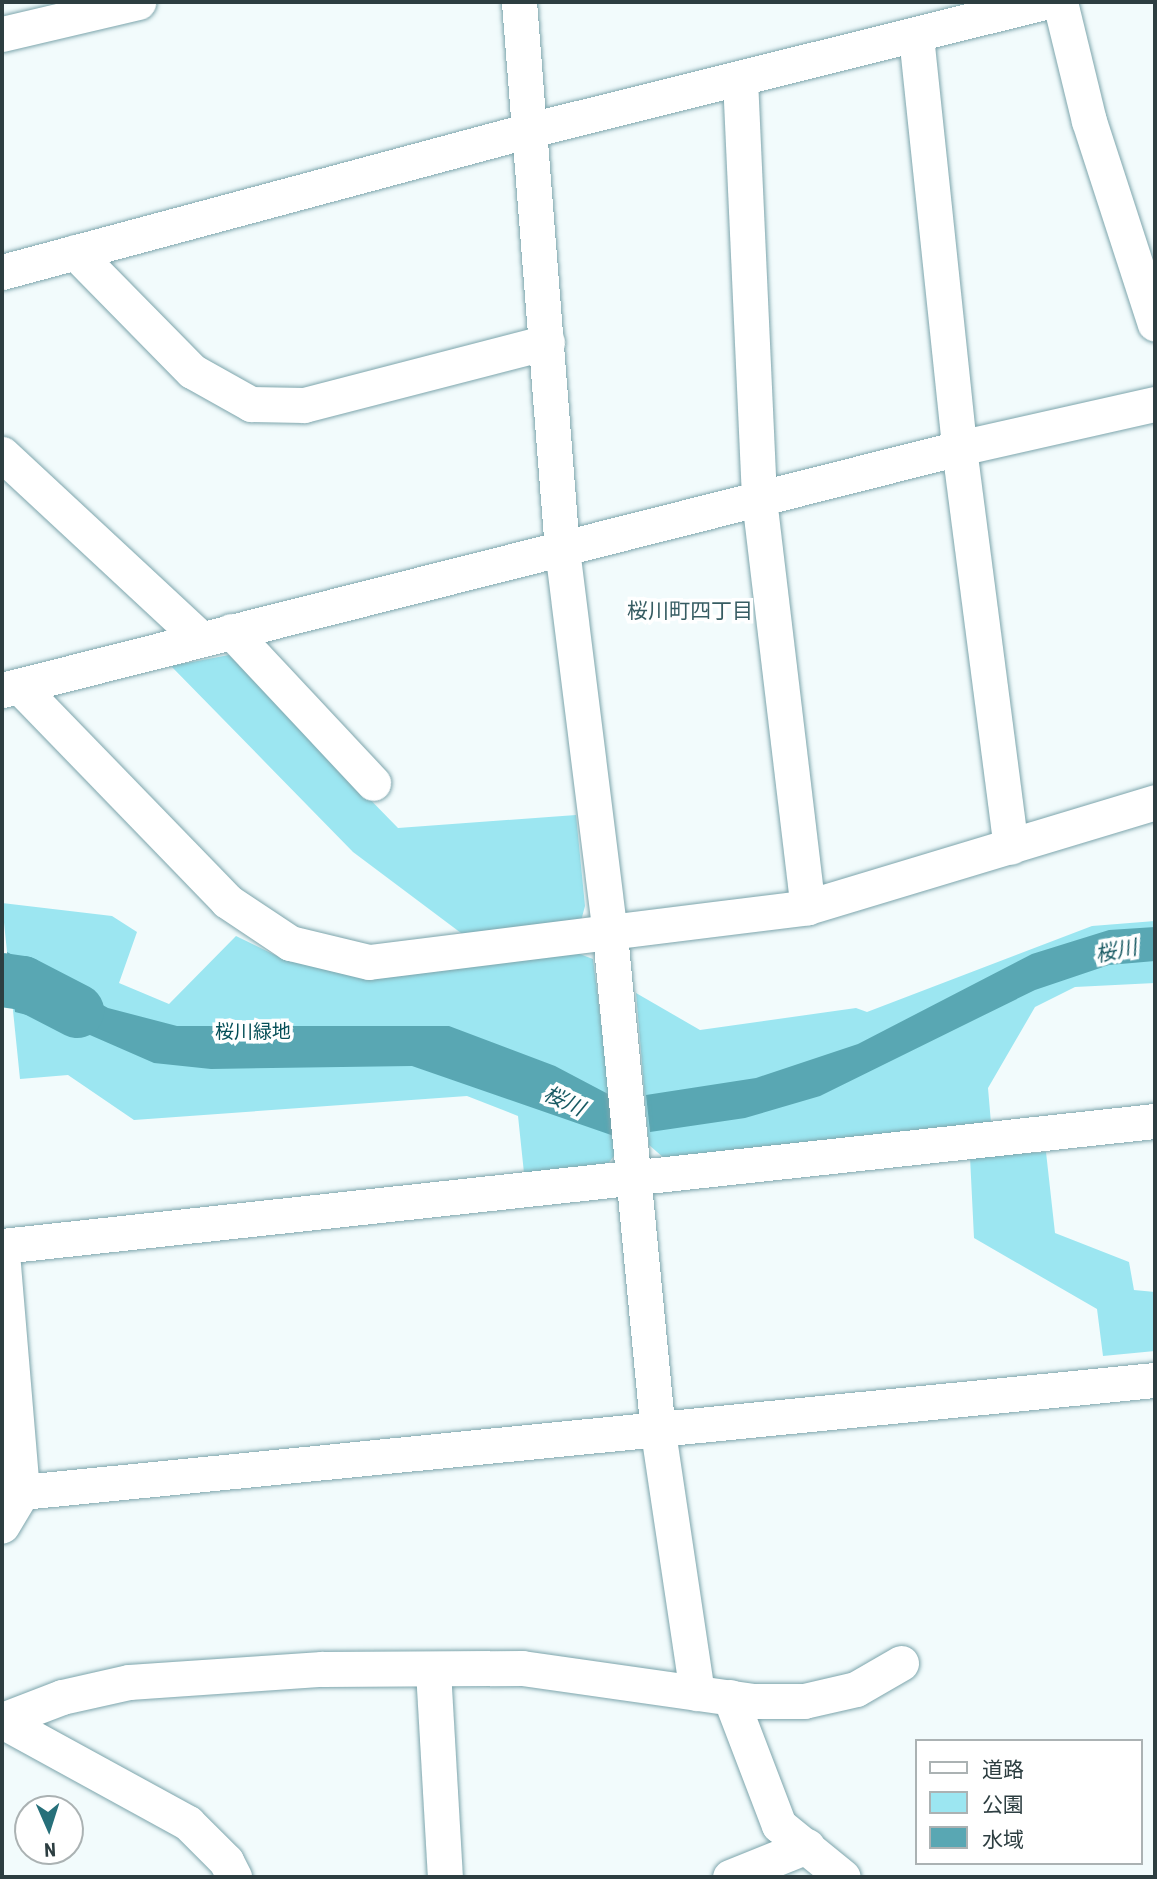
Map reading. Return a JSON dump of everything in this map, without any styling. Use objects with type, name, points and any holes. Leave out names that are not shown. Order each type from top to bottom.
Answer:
[{"type":"street","points":[[2,34],[104,6],[138,2]]},
{"type":"street","points":[[520,2],[562,549],[610,934],[658,1432],[714,1695],[779,1825],[843,1877]]},
{"type":"street","points":[[2,272],[530,130],[1044,2]]},
{"type":"street","points":[[1060,2],[1089,121],[1155,324]]},
{"type":"street","points":[[916,36],[959,448],[1011,848]]},
{"type":"street","points":[[740,79],[759,499],[808,907]]},
{"type":"street","points":[[75,252],[192,371],[251,404],[304,405],[547,342]]},
{"type":"street","points":[[10,688],[959,448],[1155,404]]},
{"type":"street","points":[[2,454],[216,635],[373,783]]},
{"type":"street","points":[[10,688],[227,901],[290,943],[369,962],[610,934],[808,907],[1011,848],[1155,802]]},
{"type":"street","points":[[2,1246],[635,1174],[1155,1121]]},
{"type":"street","points":[[2,1253],[12,1488],[2,1525]]},
{"type":"street","points":[[12,1488],[658,1432],[1155,1380]]},
{"type":"street","points":[[2,1721],[62,1697],[129,1682],[322,1669],[522,1668],[714,1695],[804,1700],[856,1689],[901,1663]]},
{"type":"street","points":[[433,1670],[445,1877]]},
{"type":"street","points":[[2,1721],[188,1823],[226,1861],[234,1877]]},
{"type":"street","points":[[730,1877],[807,1846]]},
{"type":"green space","points":[[229,655],[398,828],[576,815],[585,906],[581,921],[469,939],[353,852],[171,666]]},
{"type":"green space","name":"桜川緑地","points":[[2,903],[112,916],[137,932],[119,983],[169,1004],[236,936],[285,960],[569,950],[593,959],[617,1152],[607,1165],[524,1173],[518,1116],[467,1096],[134,1120],[68,1075],[20,1079]]},
{"type":"green space","points":[[1155,921],[1155,983],[1075,987],[1035,1007],[988,1088],[991,1123],[664,1158],[649,1145],[636,993],[700,1030],[856,1008],[867,1012],[1092,926]]},
{"type":"green space","points":[[1046,1152],[1055,1233],[1129,1262],[1134,1290],[1155,1292],[1155,1351],[1103,1356],[1097,1309],[974,1238],[970,1157]]},
{"type":"water","points":[[1155,927],[1155,961],[1109,965],[1035,990],[820,1096],[745,1118],[650,1132],[646,1095],[756,1078],[858,1044],[1032,954],[1109,930]]},
{"type":"water","points":[[7,952],[108,1008],[177,1026],[449,1026],[555,1066],[610,1095],[614,1136],[412,1066],[211,1069],[154,1063],[67,1025],[15,1012]]},
{"type":"waterway","name":"桜川","points":[[2,980],[23,983],[77,1011]]},
{"type":"district","name":"桜川町四丁目","points":[[690,611]]}]
